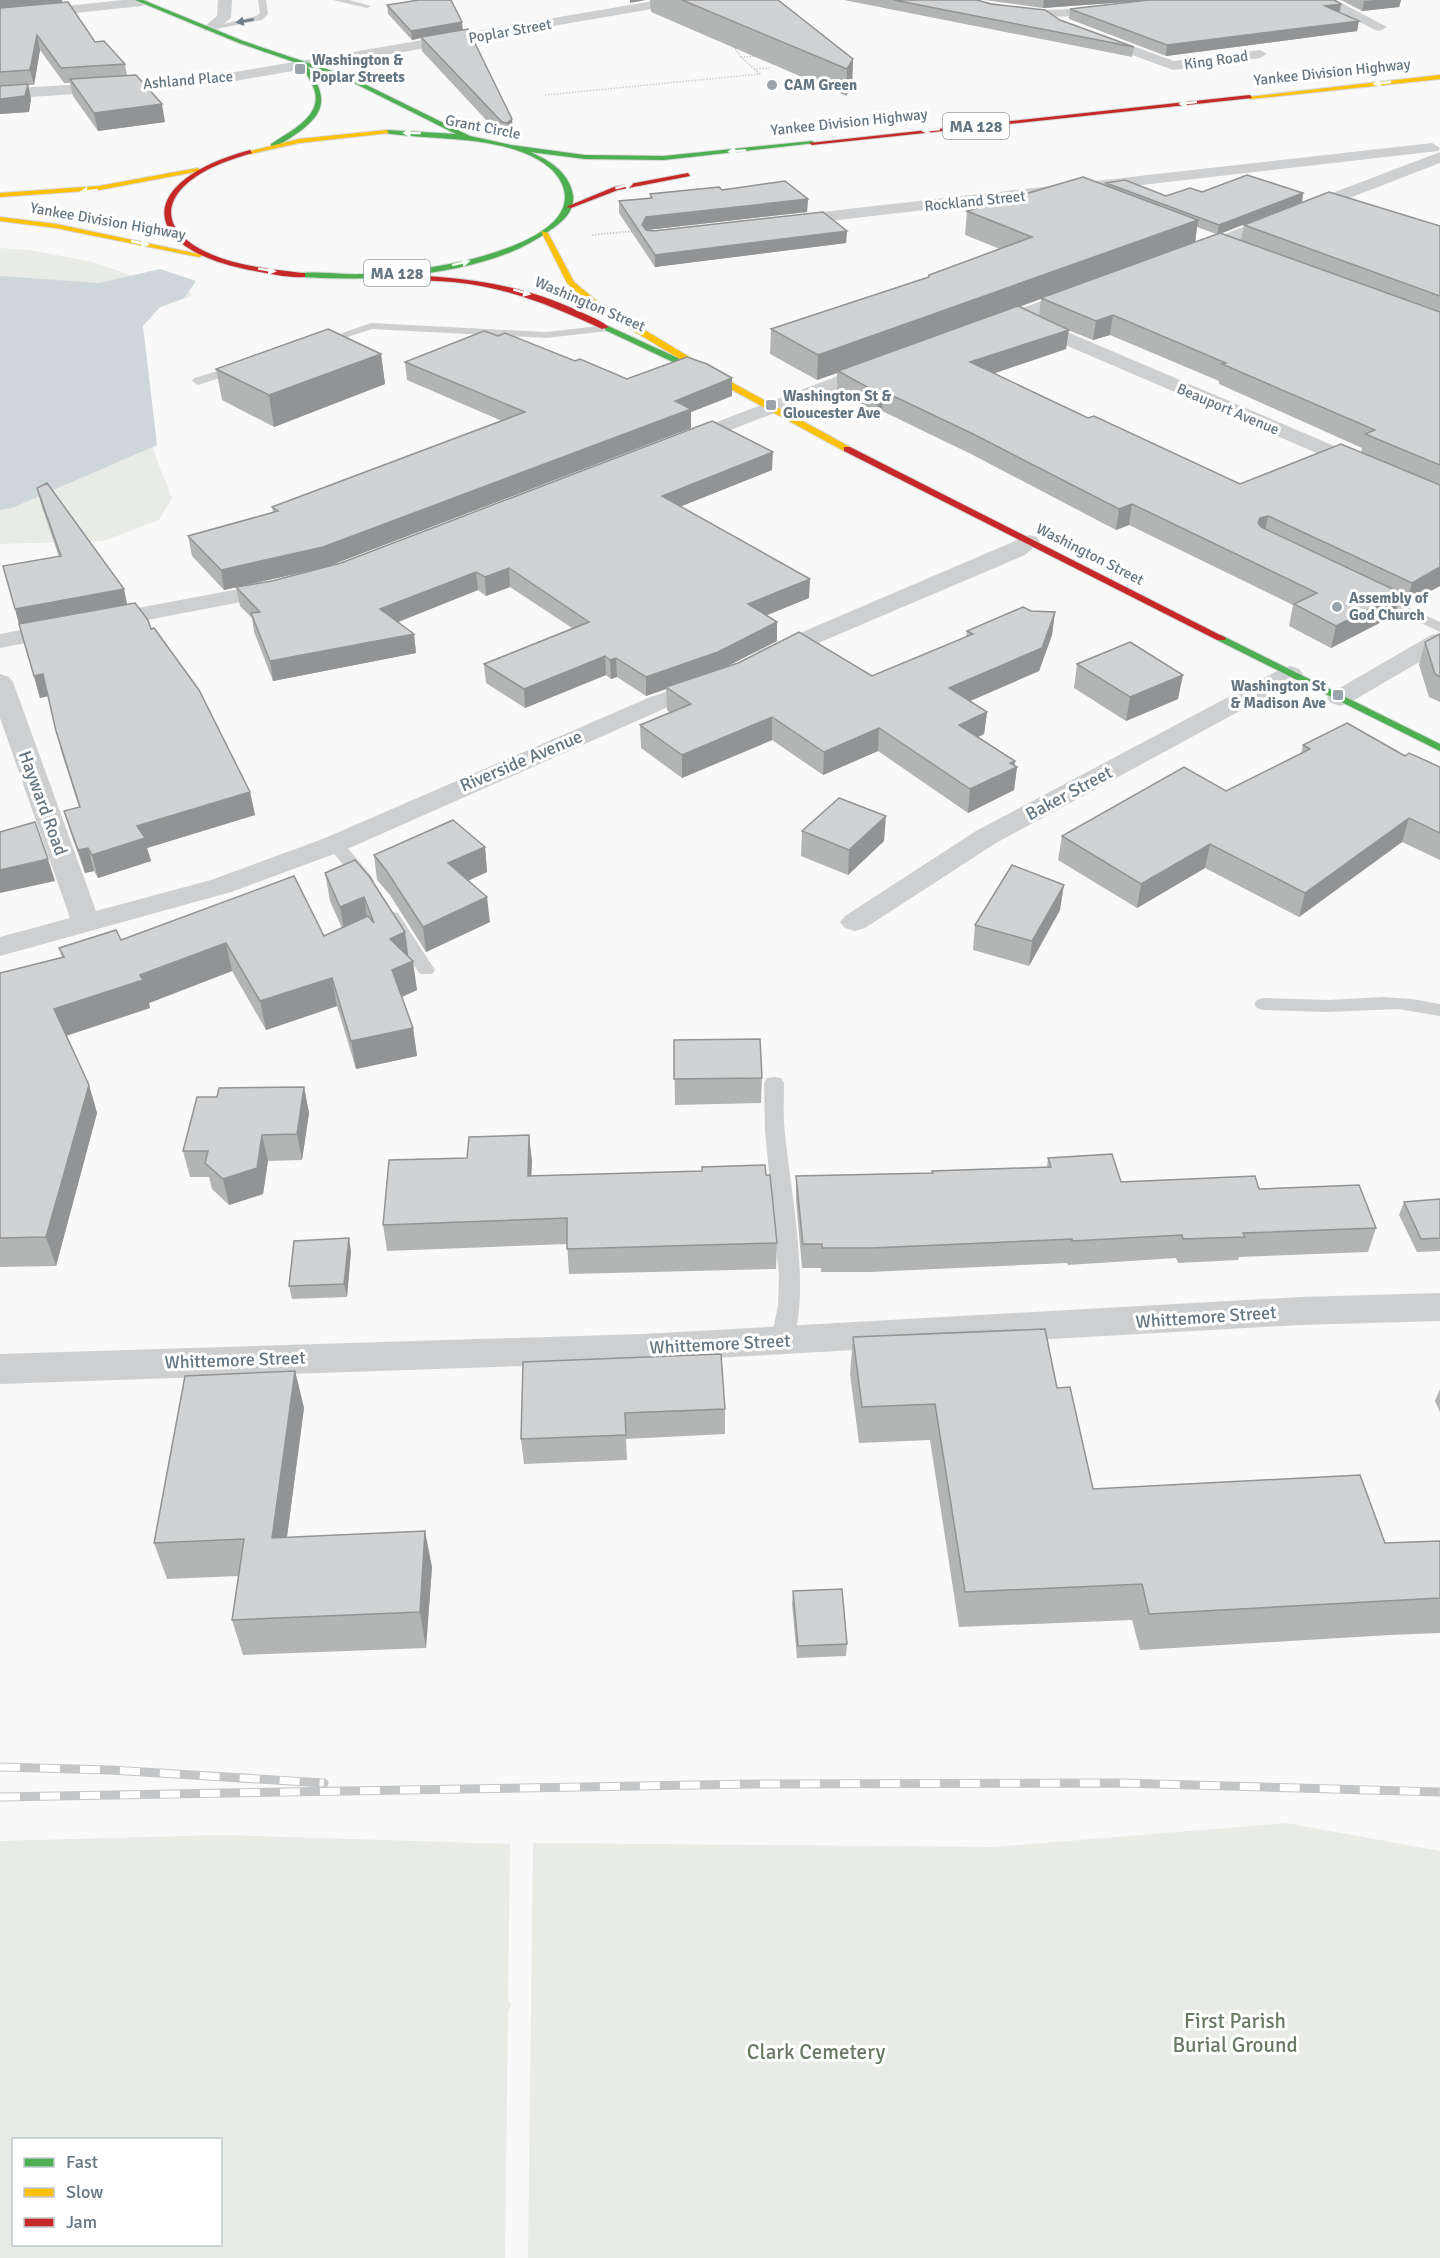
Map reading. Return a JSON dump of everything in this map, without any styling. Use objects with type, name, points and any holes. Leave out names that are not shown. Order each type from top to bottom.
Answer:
[{"type":"main road","points":[[140,1],[303,64],[348,78],[468,138]]},
{"type":"main road","points":[[273,146],[318,110],[319,94],[303,64]]},
{"type":"main road","name":"Yankee Division Highway","points":[[511,147],[585,157],[664,158],[1440,77]]},
{"type":"main road","name":"Grant Circle","points":[[387,132],[468,138],[511,147],[540,158],[559,171],[571,187],[569,207],[560,220],[544,232],[517,246],[457,264],[414,272],[360,276],[276,272],[242,266],[210,257],[176,236],[166,223],[167,201],[174,191],[208,167],[273,146],[310,138],[387,132]]},
{"type":"main road","name":"Yankee Division Highway","points":[[0,195],[54,194],[104,189],[208,167]]},
{"type":"main road","name":"MA 128","points":[[569,207],[631,184],[704,173]]},
{"type":"main road","name":"Yankee Division Highway","points":[[0,219],[56,226],[210,257]]},
{"type":"main road","name":"Washington Street","points":[[544,232],[571,283],[595,304],[728,384]]},
{"type":"main road","name":"Washington Street","points":[[360,276],[445,278],[492,285],[553,303],[728,384],[872,463],[1440,748]]},
{"type":"street","points":[[210,28],[224,18],[225,0]]},
{"type":"street","name":"Poplar Street","points":[[303,64],[396,51],[681,0]]},
{"type":"street","points":[[967,0],[1000,10],[1047,13],[1179,0]]},
{"type":"street","points":[[1325,0],[1380,27]]},
{"type":"street","points":[[0,17],[140,1]]},
{"type":"street","name":"King Road","points":[[1047,13],[1065,25],[1173,66],[1260,54]]},
{"type":"street","name":"Ashland Place","points":[[0,94],[171,82],[267,72],[303,64]]},
{"type":"street","points":[[1173,259],[1440,155]]},
{"type":"street","name":"Rockland Street","points":[[770,223],[1073,190],[1440,155]]},
{"type":"street","points":[[1073,190],[1106,202]]},
{"type":"street","points":[[1196,235],[1240,251]]},
{"type":"street","points":[[972,333],[1094,288]]},
{"type":"street","name":"Beauport Avenue","points":[[1016,316],[1069,341],[1440,499]]},
{"type":"street","points":[[661,449],[895,361]]},
{"type":"street","name":"Riverside Avenue","points":[[0,947],[221,886],[335,844],[465,785],[657,703],[738,673],[768,656],[1017,550],[1029,542]]},
{"type":"street","points":[[0,641],[305,582]]},
{"type":"street","points":[[1340,698],[1440,640]]},
{"type":"street","name":"Baker Street","points":[[855,922],[986,837],[1290,674]]},
{"type":"street","name":"Hayward Road","points":[[0,682],[86,923]]},
{"type":"street","name":"Whittemore Street","points":[[0,1369],[630,1348],[1300,1311],[1440,1307]]},
{"type":"lane","points":[[210,28],[259,18],[264,14],[262,0]]},
{"type":"lane","points":[[337,0],[367,6]]},
{"type":"lane","points":[[309,346],[371,326],[546,335],[608,328]]},
{"type":"lane","points":[[198,381],[248,366]]},
{"type":"lane","points":[[1357,588],[1440,628]]},
{"type":"lane","points":[[335,844],[379,896],[426,970]]},
{"type":"lane","points":[[1263,1004],[1327,1006],[1392,1002],[1418,1004],[1440,1010]]},
{"type":"lane","points":[[774,1083],[775,1131],[790,1276],[789,1306],[782,1341]]},
{"type":"path","points":[[545,95],[760,74],[741,57],[734,47],[736,38]]},
{"type":"path","points":[[741,57],[764,55]]},
{"type":"path","points":[[754,69],[769,68]]},
{"type":"path","points":[[843,71],[858,83]]},
{"type":"path","points":[[583,236],[634,231],[643,233]]},
{"type":"green space","points":[[0,248],[29,250],[93,262],[141,279],[184,278],[192,296],[153,310],[118,329],[142,388],[155,455],[172,498],[159,520],[104,541],[0,544]]},
{"type":"green space","points":[[1286,1823],[1440,1851],[1440,2258],[528,2258],[533,1843],[994,1847]]},
{"type":"green space","points":[[223,1835],[510,1844],[508,2000],[511,2004],[508,2013],[505,2258],[0,2258],[0,1841]]},
{"type":"shaded area","points":[[160,269],[196,281],[184,298],[160,307],[143,326],[157,445],[12,508],[0,510],[0,276],[99,283]]},
{"type":"building","points":[[419,0],[451,0],[462,22],[411,31],[387,5]]},
{"type":"building","points":[[682,0],[778,0],[853,59],[847,69]]},
{"type":"building","points":[[894,0],[977,0],[991,4],[1045,10],[1060,20],[1134,47]]},
{"type":"building","points":[[1149,0],[1334,0],[1341,4],[1325,6],[1359,21],[1167,45],[1070,9]]},
{"type":"building","points":[[68,2],[95,42],[104,41],[125,64],[61,68],[37,35],[30,70],[0,72],[0,8]]},
{"type":"building","points":[[468,29],[512,119],[507,123],[502,122],[421,37]]},
{"type":"building","points":[[136,75],[162,104],[94,113],[70,79]]},
{"type":"building","points":[[28,84],[25,96],[0,99],[0,86]]},
{"type":"building","points":[[1247,175],[1303,193],[1219,225],[1106,183],[1125,180],[1166,196],[1190,188],[1202,192]]},
{"type":"building","points":[[1083,177],[1198,220],[818,355],[771,329],[929,277],[929,275],[1032,237],[967,211]]},
{"type":"building","points":[[785,181],[808,199],[646,217],[642,225],[646,230],[653,231],[823,212],[847,231],[655,255],[619,201],[652,198],[650,194],[719,187],[722,190]]},
{"type":"building","points":[[1329,192],[1440,226],[1440,296],[1244,225]]},
{"type":"building","points":[[1220,233],[1440,312],[1440,465],[1365,434],[1375,430],[1113,315],[1096,321],[1041,298]]},
{"type":"building","points":[[1018,306],[1069,330],[970,362],[1088,418],[1094,416],[1240,484],[1341,444],[1440,485],[1440,567],[1412,583],[1268,516],[1260,518],[1258,523],[1261,527],[1401,593],[1336,626],[1294,604],[1317,593],[1132,504],[1119,509],[973,434],[883,391],[878,393],[838,371]]},
{"type":"building","points":[[328,329],[381,354],[269,395],[216,369]]},
{"type":"building","points":[[484,331],[498,336],[505,333],[575,361],[580,359],[627,379],[687,357],[707,364],[732,378],[675,401],[691,409],[323,547],[221,570],[188,536],[278,511],[272,507],[525,412],[405,362]]},
{"type":"building","points":[[712,421],[773,452],[662,496],[810,579],[748,604],[777,622],[718,652],[646,677],[616,658],[610,660],[605,656],[524,689],[484,664],[589,622],[509,568],[485,577],[476,572],[380,609],[414,634],[270,661],[251,613],[260,612],[236,587],[272,581],[341,563]]},
{"type":"building","points":[[47,483],[124,589],[15,609],[3,566],[61,556],[37,488]]},
{"type":"building","points":[[135,603],[148,620],[151,629],[154,628],[199,690],[250,792],[137,826],[145,838],[92,855],[88,848],[78,850],[64,811],[80,807],[56,731],[43,674],[34,676],[19,624]]},
{"type":"building","points":[[1023,607],[1031,611],[1055,612],[1042,648],[949,688],[987,712],[959,725],[1015,761],[1010,763],[1017,767],[970,789],[879,728],[824,752],[772,717],[682,755],[640,725],[691,704],[666,687],[738,663],[799,632],[872,676],[973,634],[967,631]]},
{"type":"building","points":[[1440,634],[1440,677],[1435,674],[1425,642]]},
{"type":"building","points":[[1130,642],[1183,675],[1130,697],[1077,664]]},
{"type":"building","points":[[1347,723],[1405,756],[1409,753],[1440,767],[1440,833],[1409,818],[1305,893],[1210,844],[1141,884],[1062,836],[1184,767],[1226,791],[1310,749],[1303,745]]},
{"type":"building","points":[[839,798],[886,816],[849,850],[802,831]]},
{"type":"building","points":[[453,820],[485,847],[448,863],[487,897],[423,927],[374,855]]},
{"type":"building","points":[[35,822],[48,859],[0,870],[0,832]]},
{"type":"building","points":[[355,860],[369,876],[405,932],[390,939],[413,961],[392,970],[413,1028],[351,1041],[332,978],[260,1001],[226,943],[140,975],[143,980],[54,1009],[89,1085],[46,1237],[0,1238],[0,973],[64,957],[59,948],[116,930],[121,940],[294,876],[324,936],[368,916],[374,923],[364,897],[340,907],[325,873]]},
{"type":"building","points":[[1012,865],[1064,885],[1032,941],[975,925]]},
{"type":"building","points":[[760,1039],[762,1078],[674,1079],[674,1040]]},
{"type":"building","points":[[304,1087],[297,1134],[262,1135],[257,1168],[223,1179],[205,1163],[208,1151],[183,1151],[197,1097],[217,1097],[219,1088]]},
{"type":"building","points":[[529,1135],[528,1176],[702,1171],[702,1167],[765,1165],[766,1175],[770,1175],[777,1243],[567,1249],[567,1218],[383,1225],[389,1160],[467,1158],[469,1137]]},
{"type":"building","points":[[1112,1154],[1121,1182],[1255,1176],[1259,1189],[1359,1185],[1376,1228],[1243,1233],[1245,1237],[1183,1239],[1182,1235],[872,1248],[822,1248],[822,1244],[803,1244],[796,1176],[933,1173],[932,1171],[1051,1167],[1048,1158]]},
{"type":"building","points":[[1440,1199],[1440,1238],[1421,1239],[1404,1202]]},
{"type":"building","points":[[349,1238],[344,1284],[289,1286],[294,1241]]},
{"type":"building","points":[[1045,1329],[1057,1388],[1070,1387],[1093,1489],[1360,1475],[1385,1543],[1440,1541],[1440,1598],[1149,1614],[1142,1584],[965,1592],[935,1404],[862,1407],[853,1337]]},
{"type":"building","points":[[721,1354],[725,1409],[625,1413],[626,1435],[521,1439],[523,1362]]},
{"type":"building","points":[[295,1371],[272,1538],[425,1531],[420,1612],[232,1620],[244,1539],[154,1543],[185,1376]]},
{"type":"building","points":[[842,1589],[847,1644],[798,1646],[793,1591]]},
{"type":"railway","points":[[0,1767],[110,1770],[324,1783]]},
{"type":"railway","points":[[0,1797],[754,1784],[1121,1783],[1440,1792]]},
{"type":"traffic: fast","points":[[138,0],[241,42],[348,78],[468,138]]},
{"type":"traffic: fast","points":[[273,145],[304,125],[316,111],[319,103],[318,90],[303,64]]},
{"type":"traffic: fast","points":[[302,275],[330,277],[399,274],[473,261],[507,251],[536,237],[559,221],[569,205],[569,193],[561,174],[544,160],[520,149],[462,137],[387,132]]},
{"type":"traffic: fast","points":[[511,147],[585,157],[664,158],[812,143]]},
{"type":"traffic: fast","points":[[608,328],[710,376]]},
{"type":"traffic: fast","points":[[1221,638],[1440,748]]},
{"type":"traffic: slow","points":[[1250,97],[1440,77]]},
{"type":"traffic: slow","points":[[250,152],[299,141],[387,132]]},
{"type":"traffic: slow","points":[[0,195],[99,188],[198,170]]},
{"type":"traffic: slow","points":[[0,219],[56,226],[199,255]]},
{"type":"traffic: slow","points":[[544,233],[571,283],[595,304],[728,384],[847,449]]},
{"type":"traffic: jam","points":[[812,143],[1250,97]]},
{"type":"traffic: jam","points":[[250,152],[211,165],[179,188],[168,207],[169,226],[176,236],[188,245],[214,258],[257,270],[302,275]]},
{"type":"traffic: jam","points":[[569,207],[616,188],[688,175]]},
{"type":"traffic: jam","points":[[368,276],[432,278],[496,286],[546,300],[605,327]]},
{"type":"traffic: jam","points":[[847,449],[1221,638]]},
{"type":"place","name":"Washington & Poplar Streets","points":[[300,69]]},
{"type":"place","name":"CAM Green","points":[[772,85]]},
{"type":"place","name":"Washington St & Gloucester Ave","points":[[771,405]]},
{"type":"place","name":"Assembly of God Church","points":[[1337,607]]},
{"type":"place","name":"Washington St & Madison Ave","points":[[1338,695]]},
{"type":"park label","name":"First Parish Burial Ground","points":[[1235,2033]]},
{"type":"park label","name":"Clark Cemetery","points":[[816,2052]]}]
